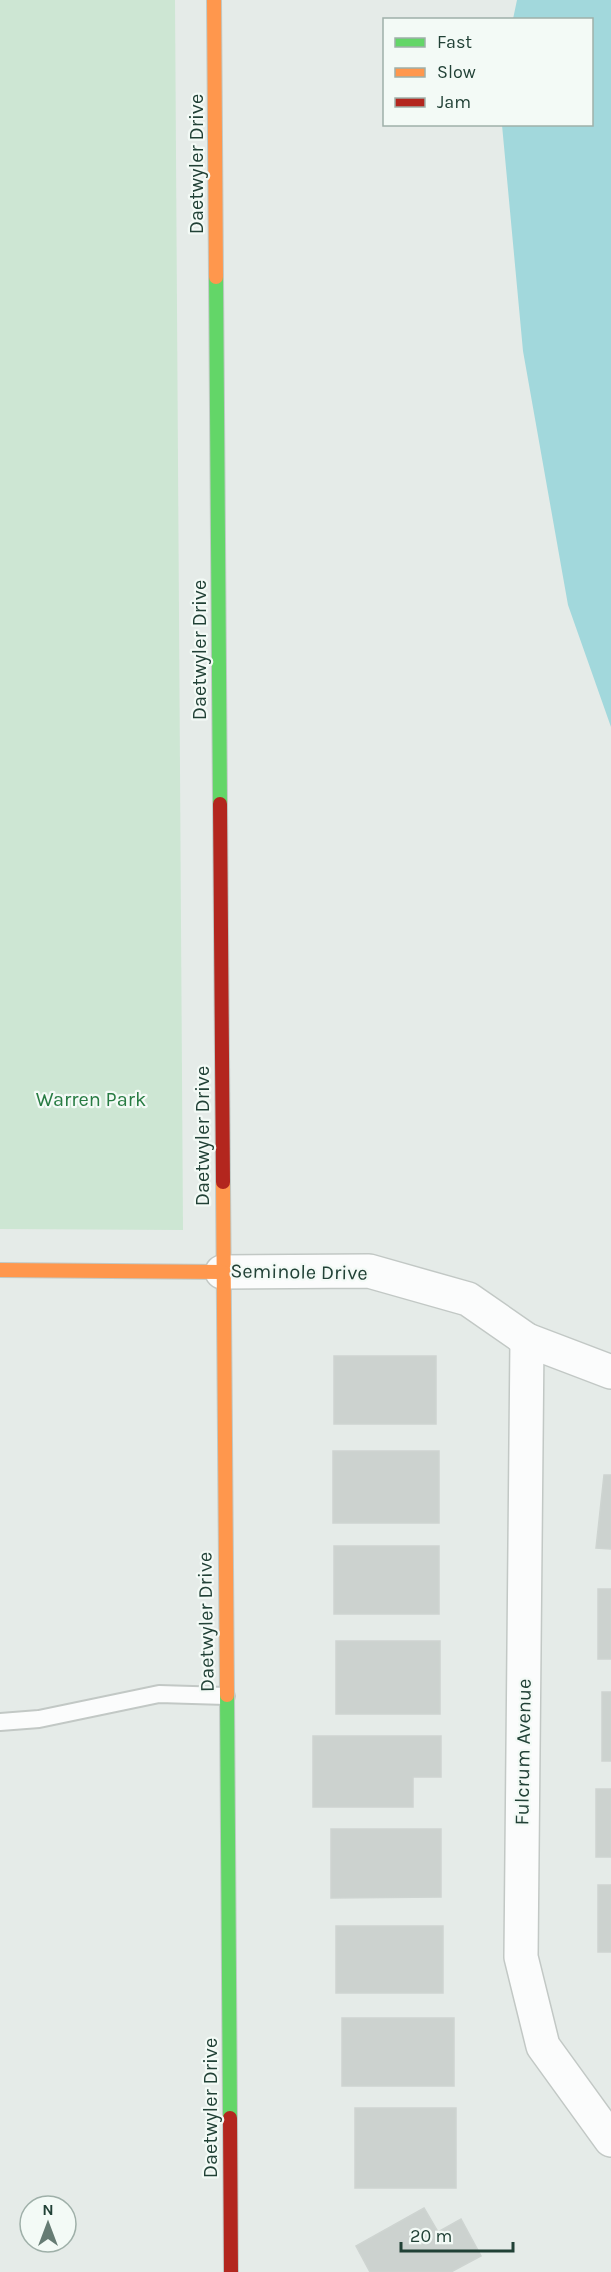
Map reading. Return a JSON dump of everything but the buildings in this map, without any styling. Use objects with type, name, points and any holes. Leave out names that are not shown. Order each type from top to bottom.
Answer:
[{"type":"street","name":"Daetwyler Drive","points":[[214,0],[231,2272]]},
{"type":"street","name":"Seminole Drive","points":[[0,1270],[369,1271],[468,1299],[528,1340],[611,1372]]},
{"type":"street","name":"Fulcrum Avenue","points":[[528,1340],[521,1957],[543,2046],[611,2139]]},
{"type":"lane","points":[[0,1722],[39,1719],[159,1694],[226,1696]]},
{"type":"green space","name":"Warren Park","points":[[0,0],[175,0],[183,1230],[0,1229]]},
{"type":"water","points":[[517,0],[611,0],[611,727],[568,605],[523,351],[502,126],[593,126],[593,18],[513,18]]},
{"type":"traffic: fast","points":[[216,277],[220,804]]},
{"type":"traffic: fast","points":[[227,1695],[230,2118]]},
{"type":"traffic: slow","points":[[214,0],[216,277]]},
{"type":"traffic: slow","points":[[223,1182],[227,1695]]},
{"type":"traffic: slow","points":[[0,1270],[222,1272]]},
{"type":"traffic: jam","points":[[220,804],[223,1182]]},
{"type":"traffic: jam","points":[[230,2118],[231,2272]]}]
